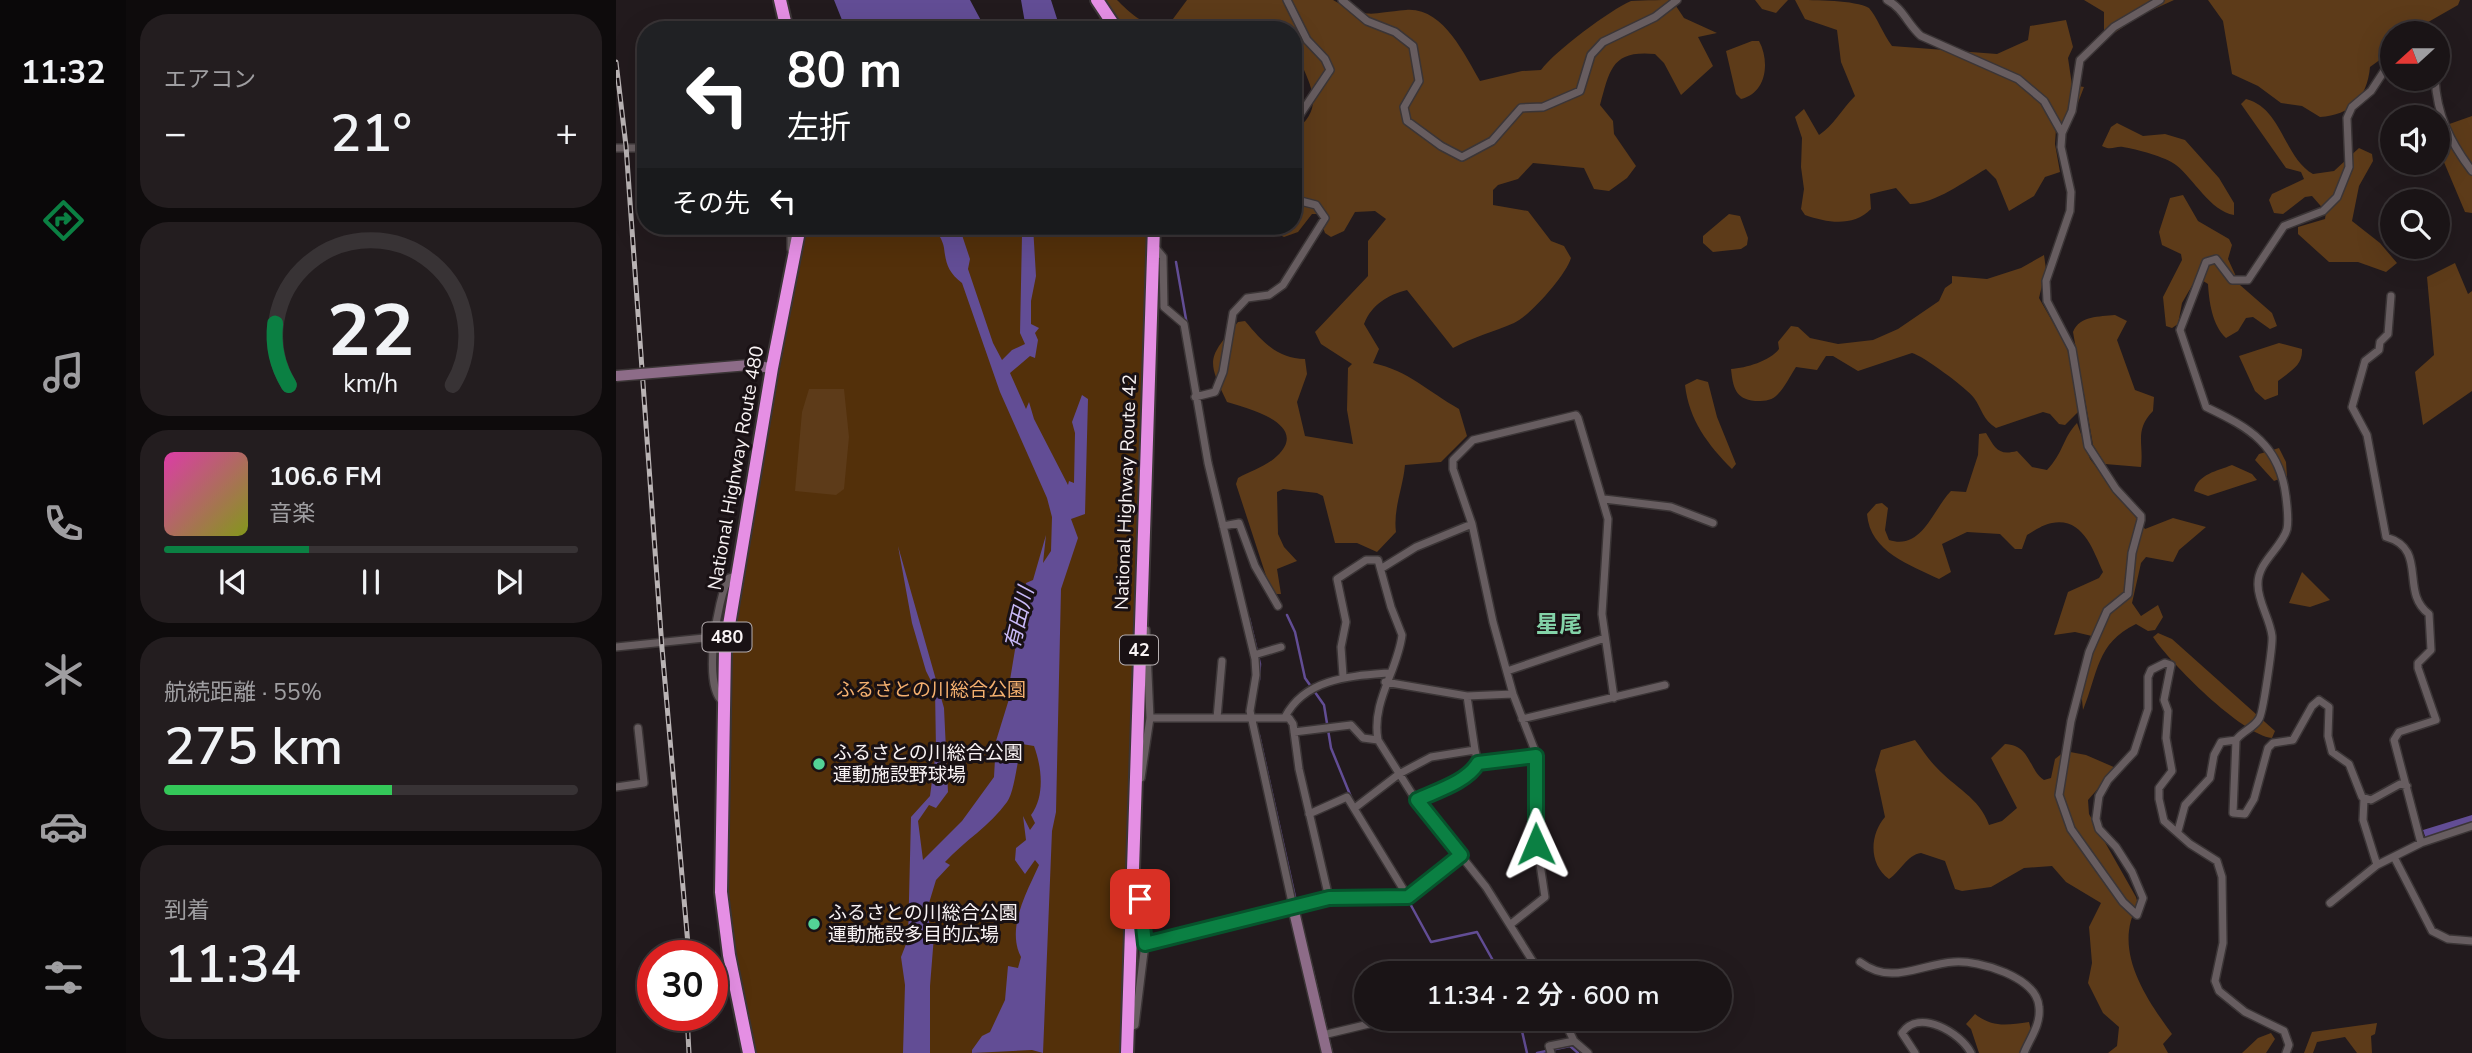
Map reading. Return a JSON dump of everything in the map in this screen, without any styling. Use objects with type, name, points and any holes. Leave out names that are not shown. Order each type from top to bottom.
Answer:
[{"type":"highway","points":[[780,0],[782,21]]},
{"type":"highway","points":[[1097,0],[1111,21]]},
{"type":"highway","name":"National Highway Route 480","points":[[749,1053],[723,912],[725,649],[735,576],[772,368],[799,235]]},
{"type":"highway","name":"National Highway Route 42","points":[[1127,1053],[1154,235]]},
{"type":"street","points":[[1287,0],[1298,21]]},
{"type":"street","points":[[1342,0],[1367,21],[1395,32],[1413,46],[1419,81],[1404,107],[1407,121],[1441,146],[1462,157],[1492,141],[1521,108],[1543,107],[1580,91],[1591,55],[1603,41],[1655,17],[1677,0]]},
{"type":"street","points":[[1887,0],[1901,10],[1909,26],[1921,36],[2018,79],[2044,101],[2062,133]]},
{"type":"street","points":[[2161,0],[2114,27],[2080,61],[2073,111],[2062,133],[2061,147],[2071,192],[2070,211],[2046,281],[2047,301],[2072,349],[2088,446],[2116,489],[2141,516],[2141,520],[2132,553],[2129,594],[2107,611],[2084,670],[2071,721],[2059,795],[2076,838],[2132,913],[2137,915],[2143,898],[2138,885],[2116,847],[2099,829],[2096,819],[2104,788],[2134,751],[2148,709],[2148,677],[2151,670],[2165,663],[2171,665],[2172,672],[2164,700],[2168,711],[2166,738],[2172,771],[2160,788],[2158,799],[2167,826],[2178,831],[2190,844],[2217,861],[2222,877],[2223,943],[2215,981],[2219,991],[2245,1012],[2284,1031],[2289,1045],[2286,1053]]},
{"type":"street","points":[[1302,30],[1307,40],[1325,59],[1330,70],[1302,112]]},
{"type":"street","points":[[2377,865],[2363,820],[2364,799],[2349,764],[2332,752],[2326,702],[2319,699],[2312,706],[2293,740],[2273,743],[2268,748],[2254,799],[2242,816],[2233,813],[2236,740],[2242,731],[2258,722],[2264,710],[2265,677],[2273,651],[2272,635],[2258,585],[2269,555],[2287,530],[2285,486],[2279,464],[2259,438],[2236,421],[2206,407],[2180,330],[2206,262],[2216,259],[2232,280],[2248,280],[2284,226],[2323,211],[2337,197],[2349,167],[2347,118],[2352,107],[2371,91],[2380,77]]},
{"type":"street","points":[[2436,91],[2438,109],[2445,129],[2472,171]]},
{"type":"street","points":[[616,148],[637,148]]},
{"type":"street","points":[[1195,397],[1215,392],[1223,372],[1233,313],[1238,306],[1247,298],[1269,295],[1283,285],[1325,218],[1317,205],[1302,201]]},
{"type":"street","points":[[791,235],[795,260]]},
{"type":"street","points":[[1154,246],[1163,257],[1164,307],[1184,324],[1195,397],[1254,655],[1256,676],[1251,698],[1252,717],[1327,1053]]},
{"type":"street","points":[[2391,296],[2388,334],[2380,342],[2379,350],[2365,361],[2352,407],[2367,435],[2386,537],[2400,541],[2406,549],[2415,598],[2419,607],[2429,614],[2431,650],[2418,663],[2418,668],[2436,720],[2394,737],[2421,843]]},
{"type":"street","points":[[616,376],[749,365],[772,368]]},
{"type":"street","points":[[1511,924],[1545,897],[1536,844],[1536,756],[1513,694],[1472,524],[1453,469],[1457,456],[1473,439],[1569,414],[1578,418],[1608,520],[1601,599],[1614,698]]},
{"type":"street","points":[[1604,499],[1671,507],[1713,523]]},
{"type":"street","points":[[1223,526],[1239,523],[1255,566],[1278,606]]},
{"type":"street","points":[[1382,568],[1416,547],[1472,524]]},
{"type":"street","points":[[1343,676],[1341,647],[1346,622],[1336,579],[1369,559],[1378,560],[1402,635],[1385,682],[1377,729],[1378,740],[1417,800],[1511,924],[1533,961]]},
{"type":"street","points":[[723,702],[716,692],[713,637],[724,586],[729,578],[735,576]]},
{"type":"street","points":[[1135,788],[1141,779],[1150,718],[1146,631],[1140,617]]},
{"type":"street","points":[[616,647],[713,637]]},
{"type":"street","points":[[1507,671],[1605,638]]},
{"type":"street","points":[[1254,655],[1281,647]]},
{"type":"street","points":[[1217,718],[1223,662]]},
{"type":"street","points":[[1285,717],[1302,697],[1324,683],[1343,676],[1389,673]]},
{"type":"street","points":[[1385,682],[1467,696],[1513,694]]},
{"type":"street","points":[[1522,719],[1665,685]]},
{"type":"street","points":[[1467,696],[1478,763]]},
{"type":"street","points":[[1150,718],[1285,717],[1291,721],[1329,898]]},
{"type":"street","points":[[1294,732],[1351,725],[1363,738],[1378,740]]},
{"type":"street","points":[[616,787],[643,783],[638,728]]},
{"type":"street","points":[[2178,831],[2185,805],[2210,778],[2214,755],[2221,742],[2236,740]]},
{"type":"street","points":[[1356,807],[1399,774],[1431,757],[1475,750]]},
{"type":"street","points":[[1417,800],[1466,775],[1478,763],[1536,756]]},
{"type":"street","points":[[2364,799],[2371,800],[2400,784],[2407,786]]},
{"type":"street","points":[[1309,814],[1345,796],[1352,807],[1356,807],[1408,897]]},
{"type":"street","points":[[2330,903],[2377,865],[2421,843],[2472,827]]},
{"type":"street","points":[[1145,944],[1329,898],[1408,897],[1461,855]]},
{"type":"street","points":[[2394,857],[2428,928],[2441,937],[2472,941]]},
{"type":"street","points":[[1128,1028],[1135,1025],[1145,944],[1139,882],[1132,874]]},
{"type":"street","points":[[1860,962],[1873,971],[1900,973],[1955,962],[2012,974],[2031,991],[2040,1005],[2038,1024],[2024,1053]]},
{"type":"street","points":[[1916,1053],[1902,1033],[1924,1021],[1947,1032],[1971,1053]]},
{"type":"street","points":[[1323,1035],[1354,1028]]},
{"type":"street","points":[[1569,1031],[1574,1041],[1588,1053]]},
{"type":"street","points":[[1550,1053],[1549,1046],[1574,1041]]},
{"type":"green space","name":"ふるさとの川総合公園","points":[[802,235],[1149,235],[1125,1053],[753,1053],[742,1004],[725,890],[726,732],[733,613]]},
{"type":"shaded area","points":[[834,0],[970,0],[981,21],[842,21]]},
{"type":"shaded area","points":[[1021,0],[1051,0],[1058,21],[1025,21]]},
{"type":"shaded area","points":[[1102,0],[1117,0],[1144,21],[1118,21]]},
{"type":"shaded area","points":[[1187,0],[1333,0],[1369,14],[1419,11],[1431,16],[1451,34],[1480,81],[1522,71],[1541,70],[1583,32],[1631,1],[1680,0],[1676,6],[1684,18],[1717,33],[1698,37],[1713,66],[1681,95],[1664,63],[1655,54],[1630,55],[1615,64],[1600,105],[1613,121],[1614,134],[1636,166],[1627,178],[1609,191],[1594,189],[1584,168],[1533,163],[1518,179],[1498,185],[1493,190],[1493,205],[1528,211],[1551,241],[1564,246],[1571,258],[1555,284],[1521,319],[1453,348],[1407,290],[1387,298],[1371,311],[1364,324],[1379,349],[1373,363],[1408,376],[1459,409],[1467,436],[1441,462],[1405,465],[1396,515],[1396,532],[1377,552],[1357,543],[1335,543],[1323,496],[1283,489],[1277,492],[1278,534],[1284,547],[1297,561],[1277,569],[1281,594],[1272,594],[1236,484],[1238,478],[1273,460],[1285,445],[1286,435],[1281,426],[1272,419],[1227,402],[1213,367],[1213,359],[1238,322],[1245,321],[1271,348],[1286,356],[1305,359],[1307,374],[1297,402],[1305,436],[1353,444],[1347,410],[1348,368],[1352,364],[1321,344],[1315,332],[1368,276],[1368,241],[1386,219],[1375,211],[1355,212],[1344,231],[1331,237],[1325,233],[1318,214],[1312,214],[1302,227],[1302,124],[1312,108],[1310,84],[1302,66],[1302,21],[1171,21]]},
{"type":"shaded area","points":[[1755,0],[1788,0],[1776,13],[1762,9]]},
{"type":"shaded area","points":[[1795,0],[1824,0],[1863,5],[1875,16],[1892,46],[1997,54],[2028,40],[2030,26],[2066,20],[2073,47],[2068,58],[2072,85],[2084,87],[2076,108],[2056,129],[2055,144],[2060,172],[2045,177],[2034,196],[2009,211],[1996,179],[1986,169],[1950,191],[1920,203],[1910,204],[1896,188],[1870,194],[1871,209],[1856,219],[1840,222],[1805,215],[1801,209],[1804,189],[1801,167],[1802,138],[1795,117],[1804,109],[1819,135],[1855,96],[1841,62],[1837,30],[1805,19]]},
{"type":"shaded area","points":[[2084,0],[2174,0],[2141,15],[2104,40],[2104,12]]},
{"type":"shaded area","points":[[2208,0],[2460,0],[2458,5],[2430,21],[2380,21],[2380,60],[2370,67],[2361,96],[2340,113],[2320,117],[2302,106],[2281,103],[2258,86],[2232,74],[2223,21]]},
{"type":"shaded area","points":[[1759,41],[1762,49],[1764,75],[1756,90],[1741,99],[1736,94],[1726,51]]},
{"type":"shaded area","points":[[2246,99],[2268,112],[2295,157],[2313,174],[2334,171],[2359,148],[2372,154],[2373,161],[2359,186],[2352,221],[2380,243],[2380,259],[2394,259],[2397,263],[2386,272],[2358,262],[2329,262],[2298,234],[2298,227],[2325,219],[2326,212],[2312,196],[2305,197],[2283,214],[2274,213],[2269,200],[2272,194],[2304,179],[2301,172],[2286,168],[2241,104]]},
{"type":"shaded area","points":[[2472,116],[2472,213],[2465,212],[2449,175],[2450,124]]},
{"type":"shaded area","points":[[2117,123],[2143,136],[2165,134],[2185,140],[2219,178],[2234,203],[2234,215],[2217,207],[2171,162],[2123,147],[2102,146],[2111,127]]},
{"type":"shaded area","points":[[2183,195],[2198,221],[2229,239],[2232,245],[2228,259],[2240,285],[2272,313],[2277,326],[2270,329],[2253,317],[2246,318],[2238,331],[2226,338],[2214,320],[2208,284],[2197,277],[2182,303],[2178,324],[2172,328],[2166,326],[2163,297],[2182,260],[2181,254],[2162,245],[2159,232],[2170,198]]},
{"type":"shaded area","points":[[1729,214],[1740,216],[1748,238],[1747,245],[1741,249],[1713,252],[1703,243],[1703,236]]},
{"type":"shaded area","points":[[939,235],[962,235],[970,259],[968,269],[993,343],[1002,360],[1012,350],[1025,344],[1020,333],[1022,235],[1034,235],[1036,276],[1031,301],[1031,324],[1039,328],[1035,333],[1038,340],[1035,358],[1030,356],[1010,373],[1026,409],[1029,402],[1034,419],[1068,485],[1069,481],[1074,483],[1075,433],[1072,422],[1082,395],[1088,399],[1085,514],[1071,519],[1078,538],[1061,589],[1056,812],[1052,831],[1043,1053],[1032,1050],[972,1053],[982,1036],[990,1032],[1005,1000],[1008,966],[1018,968],[1021,957],[1017,946],[1017,922],[1024,898],[1039,865],[1035,860],[1025,874],[1015,860],[1016,848],[1026,840],[1023,816],[1030,830],[1035,823],[1031,815],[1040,791],[1039,763],[1034,746],[1022,744],[1007,802],[993,819],[945,862],[950,865],[936,880],[926,913],[934,936],[930,986],[930,1053],[903,1053],[905,985],[901,957],[908,939],[911,817],[930,796],[936,750],[935,689],[926,671],[912,623],[898,546],[944,708],[948,792],[936,808],[929,805],[918,821],[923,860],[962,821],[994,777],[996,741],[1009,699],[1026,583],[1033,580],[1046,535],[1043,563],[1051,551],[1052,517],[1047,498],[1000,392],[962,283],[948,267]]},
{"type":"shaded area","points":[[2044,255],[2046,269],[2039,298],[2067,347],[2080,410],[2065,425],[2059,424],[2050,414],[2043,412],[1996,428],[1963,387],[1912,353],[1858,371],[1833,356],[1826,356],[1817,370],[1796,367],[1779,393],[1766,400],[1743,398],[1734,387],[1731,369],[1770,357],[1779,349],[1778,342],[1791,326],[1798,327],[1810,338],[1838,344],[1873,340],[1898,329],[1939,301],[1945,288],[1952,283],[1952,276],[1987,279],[2021,268]]},
{"type":"shaded area","points":[[2455,263],[2468,294],[2472,291],[2472,391],[2423,425],[2415,372],[2434,355],[2427,277]]},
{"type":"shaded area","points":[[2115,315],[2127,321],[2117,340],[2135,390],[2154,397],[2153,411],[2142,431],[2141,467],[2105,464],[2093,445],[2073,332],[2080,322]]},
{"type":"shaded area","points":[[2279,343],[2302,349],[2302,355],[2295,368],[2278,381],[2278,395],[2265,400],[2255,391],[2239,356]]},
{"type":"shaded area","points":[[1697,379],[1708,382],[1717,417],[1736,464],[1732,469],[1715,451],[1695,421],[1685,385]]},
{"type":"shaded area","points":[[809,389],[844,389],[849,437],[844,489],[836,495],[795,491],[802,412]]},
{"type":"shaded area","points":[[2077,423],[2090,459],[2145,529],[2173,518],[2206,527],[2179,550],[2173,562],[2146,557],[2141,563],[2132,603],[2141,616],[2158,605],[2163,617],[2155,630],[2148,631],[2136,624],[2113,640],[2100,661],[2083,710],[2081,690],[2096,637],[2075,632],[2054,635],[2068,592],[2099,578],[2103,572],[2091,545],[2079,530],[2063,522],[2049,524],[2027,535],[2022,549],[2015,549],[2000,534],[1967,532],[1942,544],[1951,572],[1939,579],[1893,556],[1883,548],[1875,538],[1867,514],[1876,504],[1882,503],[1888,508],[1885,530],[1889,540],[1910,540],[1926,526],[1951,491],[1966,492],[1978,455],[1979,434],[1986,433],[2001,451],[2017,451],[2032,467],[2047,470]]},
{"type":"shaded area","points":[[2279,448],[2286,462],[2287,476],[2274,481],[2255,460],[2259,454]]},
{"type":"shaded area","points":[[2232,465],[2252,474],[2257,480],[2208,496],[2194,491],[2204,477]]},
{"type":"shaded area","points":[[2302,572],[2330,600],[2310,607],[2289,603]]},
{"type":"shaded area","points":[[2158,633],[2172,639],[2275,731],[2272,738],[2243,725],[2190,680],[2153,637]]},
{"type":"shaded area","points":[[1915,740],[1936,767],[1979,807],[1989,825],[2002,821],[2017,808],[1991,758],[2005,744],[2014,745],[2025,753],[2044,780],[2051,778],[2055,759],[2065,751],[2086,755],[2116,768],[2088,800],[2089,814],[2136,897],[2138,904],[2131,921],[2129,938],[2130,955],[2143,988],[2172,1034],[2163,1044],[2168,1053],[2108,1053],[2117,1046],[2119,1027],[2103,1013],[2088,983],[2092,963],[2089,927],[2101,903],[2066,882],[2052,866],[2024,868],[1991,887],[1962,891],[1955,889],[1945,861],[1921,853],[1908,860],[1889,879],[1882,873],[1875,857],[1874,840],[1885,817],[1875,770],[1881,750]]},
{"type":"shaded area","points":[[2472,815],[2472,825],[2426,839],[2423,830]]},
{"type":"shaded area","points":[[1975,1014],[1994,1023],[2029,1022],[2031,1030],[2021,1053],[1979,1053],[1971,1029],[1966,1024]]},
{"type":"shaded area","points":[[2377,1023],[2375,1034],[2371,1036],[2372,1053],[2357,1053],[2345,1037],[2317,1042],[2313,1053],[2304,1053],[2312,1032]]},
{"type":"shaded area","points":[[2271,1033],[2275,1039],[2266,1053],[2242,1053],[2258,1038]]},
{"type":"waterway","points":[[1176,262],[1187,325]]},
{"type":"waterway","points":[[1287,615],[1295,632],[1305,678],[1324,705],[1331,748],[1351,797]]},
{"type":"waterway","points":[[1249,618],[1260,664],[1259,680]]},
{"type":"waterway","points":[[1259,735],[1297,906]]},
{"type":"waterway","points":[[1407,898],[1431,942],[1477,932],[1493,961]]},
{"type":"waterway","points":[[1312,967],[1332,1053]]},
{"type":"waterway","points":[[1522,1031],[1527,1053]]},
{"type":"waterway","points":[[1537,1053],[1570,1046],[1578,1053]]},
{"type":"railway","points":[[616,62],[626,146],[662,648],[688,940]]},
{"type":"railway","points":[[688,1031],[689,1053]]},
{"type":"place","name":"ふるさとの川総合公園 運動施設野球場","points":[[819,764]]},
{"type":"place","name":"ふるさとの川総合公園 運動施設多目的広場","points":[[814,924]]},
{"type":"district","name":"星尾","points":[[1559,624]]},
{"type":"route","points":[[1140,899],[1145,944],[1329,898],[1408,897],[1461,855],[1417,800],[1474,771],[1478,763],[1536,756],[1536,844]]},
{"type":"water label","name":"有田川","points":[[1019,618]]}]
